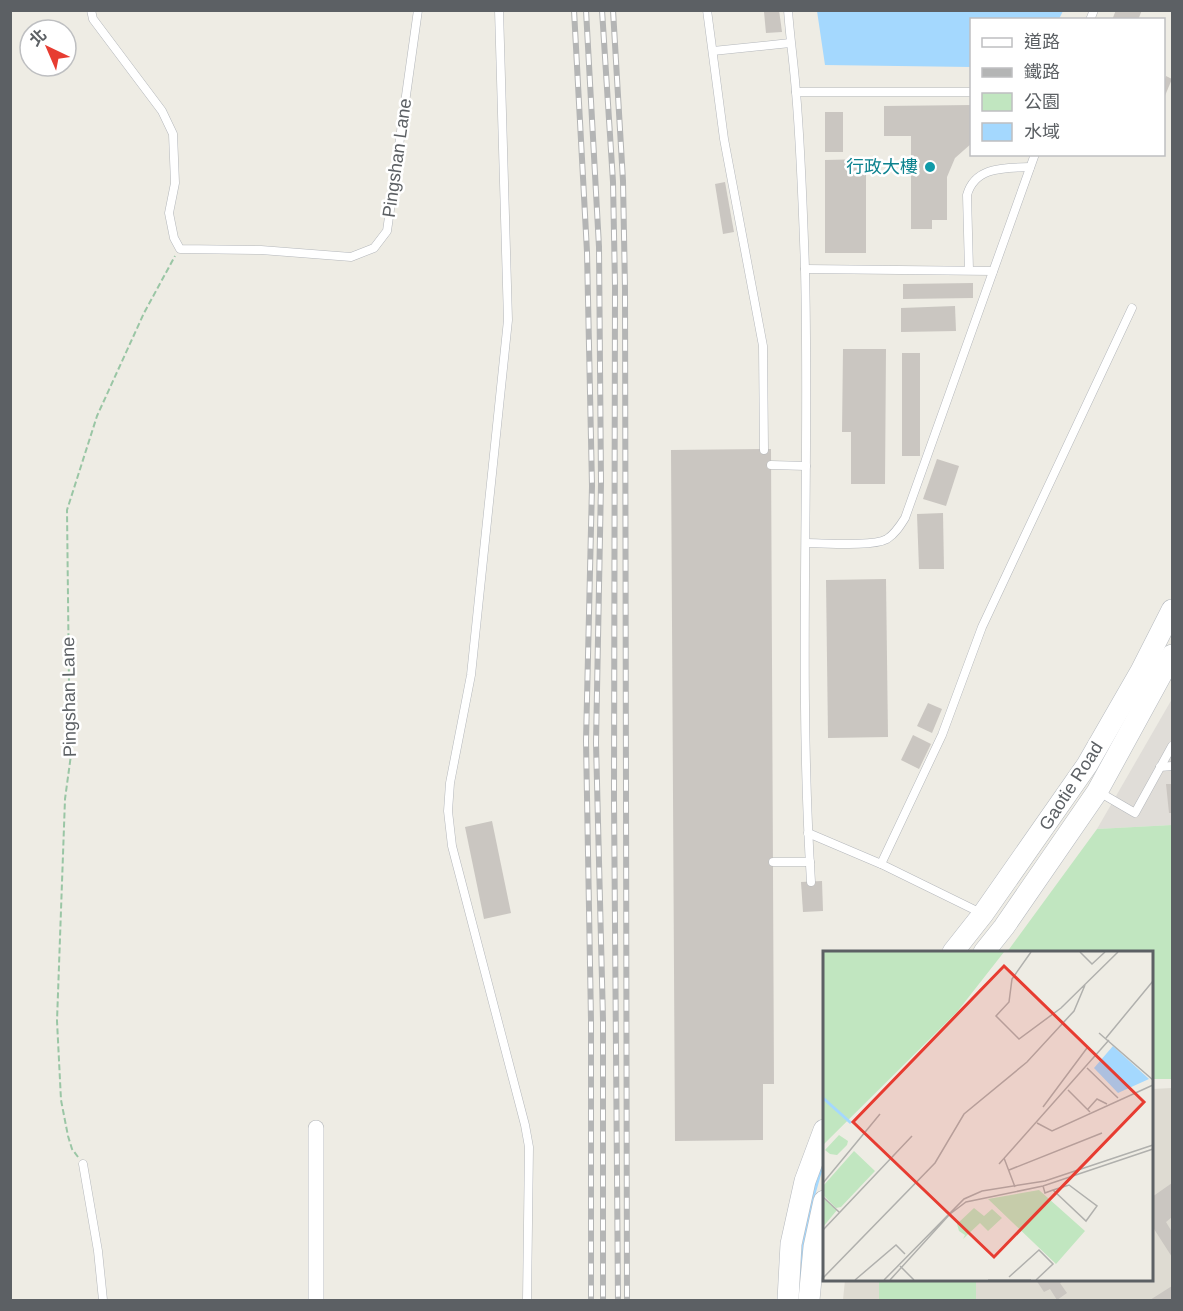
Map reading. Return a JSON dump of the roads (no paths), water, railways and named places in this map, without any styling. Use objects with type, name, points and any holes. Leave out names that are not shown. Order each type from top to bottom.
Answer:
[{"type":"street","name":"Gaotie Road","points":[[954,951],[983,914],[1077,779],[1141,670],[1173,610]]},
{"type":"street","name":"Gaotie Road","points":[[985,951],[1004,927],[1097,792],[1173,655]]},
{"type":"street","points":[[1077,779],[1097,792]]},
{"type":"street","points":[[315,1300],[316,1128]]},
{"type":"street","points":[[788,1300],[791,1244],[805,1181],[823,1135]]},
{"type":"street","points":[[809,1300],[814,1247],[823,1209]]},
{"type":"lane","name":"Pingshan Lane","points":[[91,10],[93,19],[162,111],[173,134],[175,183],[170,213],[174,238],[180,249],[261,250],[351,257],[374,248],[387,231],[418,10]]},
{"type":"lane","points":[[499,10],[508,320],[471,675],[450,783],[448,811],[452,846],[529,1147],[527,1300]]},
{"type":"lane","points":[[707,10],[724,139],[763,346],[764,450]]},
{"type":"lane","points":[[788,10],[796,92],[805,269],[804,704],[805,785],[811,882]]},
{"type":"lane","points":[[713,51],[790,43]]},
{"type":"lane","points":[[796,92],[970,92]]},
{"type":"lane","points":[[806,543],[872,543],[885,540],[896,532],[905,518],[1034,156]]},
{"type":"lane","points":[[969,270],[967,195],[969,187],[976,178],[987,171],[1030,167]]},
{"type":"lane","points":[[805,269],[993,271]]},
{"type":"lane","points":[[881,864],[942,735],[982,627],[1132,308]]},
{"type":"lane","points":[[771,465],[806,466]]},
{"type":"lane","points":[[1097,792],[1135,813],[1173,746]]},
{"type":"lane","points":[[1160,767],[1173,766]]},
{"type":"lane","points":[[808,833],[881,864],[983,914]]},
{"type":"lane","points":[[773,862],[810,862]]},
{"type":"lane","points":[[83,1164],[104,1300]]},
{"type":"water","points":[[817,10],[1063,11],[1060,18],[970,18],[970,67],[825,65]]},
{"type":"waterway","points":[[799,1300],[806,1229],[813,1194],[823,1163]]},
{"type":"railway","points":[[574,10],[587,252],[592,486],[586,741],[591,1020],[591,1300]]},
{"type":"railway","points":[[586,10],[599,247],[601,483],[596,743],[603,1020],[603,1300]]},
{"type":"railway","points":[[602,10],[613,182],[615,286],[614,800],[618,1300]]},
{"type":"railway","points":[[613,10],[623,181],[625,289],[627,1300]]},
{"type":"place","name":"行政大樓","points":[[930,167]]}]
